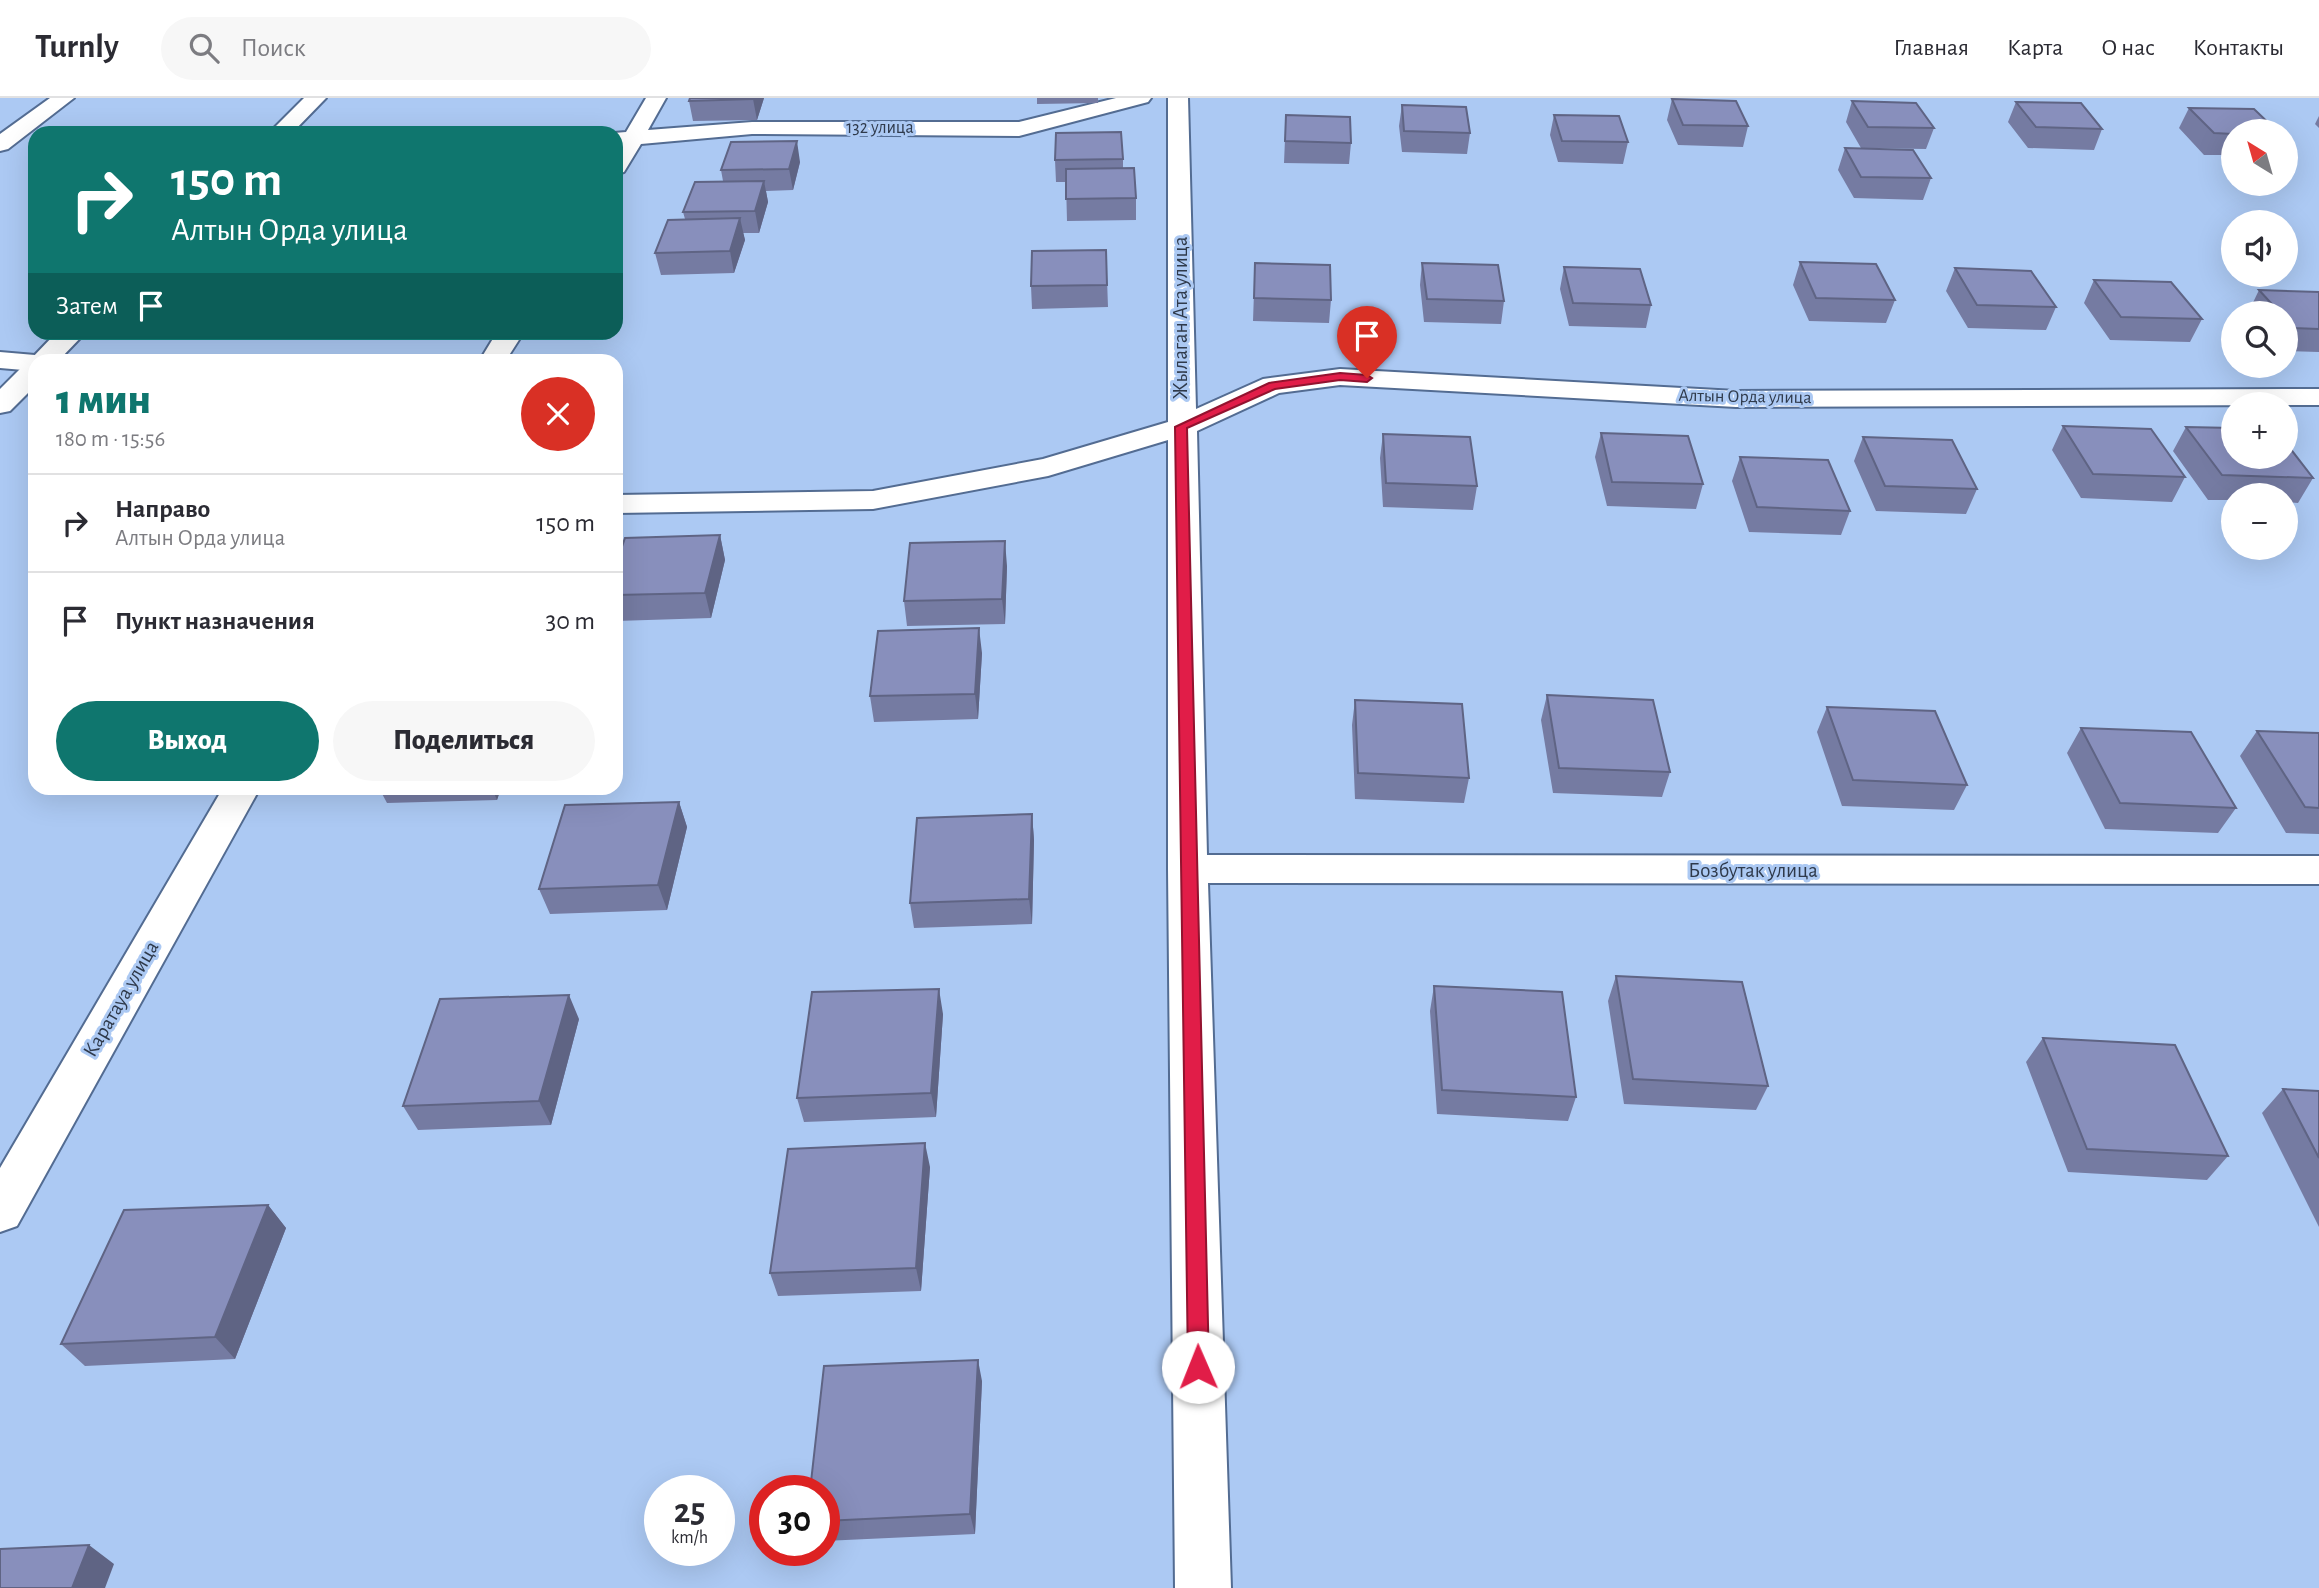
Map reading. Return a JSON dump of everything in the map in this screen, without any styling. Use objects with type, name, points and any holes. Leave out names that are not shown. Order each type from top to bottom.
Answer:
[{"type":"street","points":[[0,144],[65,98]]},
{"type":"street","points":[[287,126],[316,98]]},
{"type":"street","points":[[625,139],[656,98]]},
{"type":"street","name":"132 улица","points":[[625,139],[752,128],[1019,129],[1142,98]]},
{"type":"street","name":"Жылаган Ата улица","points":[[1178,98],[1188,869],[1203,1588]]},
{"type":"street","points":[[50,354],[65,340]]},
{"type":"street","points":[[0,360],[28,362]]},
{"type":"street","points":[[0,405],[28,377]]},
{"type":"street","name":"Алтын Орда улица","points":[[623,504],[873,500],[1048,467],[1181,427],[1273,386],[1340,377],[1736,399],[2319,397]]},
{"type":"street","name":"Каратауа улица","points":[[0,1211],[237,795]]},
{"type":"street","name":"Бозбутак улица","points":[[1188,869],[2319,870]]},
{"type":"building","points":[[690,98],[753,98],[753,99],[689,101]]},
{"type":"building","points":[[1672,99],[1736,101],[1748,126],[1683,125]]},
{"type":"building","points":[[1852,101],[1916,103],[1934,128],[1868,127]]},
{"type":"building","points":[[2016,102],[2081,103],[2102,129],[2036,127]]},
{"type":"building","points":[[1402,105],[1466,107],[1470,133],[1404,131]]},
{"type":"building","points":[[2189,108],[2254,109],[2264,119],[2221,119],[2221,133],[2214,133]]},
{"type":"building","points":[[1286,115],[1350,117],[1351,143],[1285,141]]},
{"type":"building","points":[[1554,115],[1619,116],[1628,142],[1562,141]]},
{"type":"building","points":[[1121,132],[1123,159],[1055,160],[1056,133]]},
{"type":"building","points":[[797,141],[789,169],[721,170],[731,142]]},
{"type":"building","points":[[1845,148],[1913,150],[1931,178],[1861,177]]},
{"type":"building","points":[[1134,168],[1136,198],[1066,199],[1066,169]]},
{"type":"building","points":[[764,181],[755,211],[683,212],[695,182]]},
{"type":"building","points":[[740,218],[730,251],[655,253],[668,220]]},
{"type":"building","points":[[1106,250],[1107,285],[1031,286],[1032,251]]},
{"type":"building","points":[[1800,262],[1876,264],[1895,300],[1816,298]]},
{"type":"building","points":[[1255,263],[1330,265],[1331,300],[1254,298]]},
{"type":"building","points":[[1422,263],[1498,265],[1504,301],[1427,299]]},
{"type":"building","points":[[1564,267],[1640,269],[1651,305],[1573,303]]},
{"type":"building","points":[[1955,268],[2031,271],[2056,307],[1977,305]]},
{"type":"building","points":[[2094,280],[2171,282],[2202,319],[2121,317]]},
{"type":"building","points":[[2259,290],[2319,292],[2319,329],[2298,328],[2298,301],[2269,301]]},
{"type":"building","points":[[2063,426],[2151,429],[2185,477],[2093,474]]},
{"type":"building","points":[[2186,427],[2221,428],[2221,469],[2298,469],[2298,459],[2313,478],[2222,475]]},
{"type":"building","points":[[1601,433],[1688,436],[1703,484],[1612,482]]},
{"type":"building","points":[[1383,434],[1470,437],[1477,486],[1386,483]]},
{"type":"building","points":[[1863,437],[1952,440],[1977,489],[1885,486]]},
{"type":"building","points":[[1740,457],[1828,460],[1850,511],[1757,507]]},
{"type":"building","points":[[720,535],[705,593],[623,595],[625,538]]},
{"type":"building","points":[[1005,541],[1002,599],[904,601],[910,543]]},
{"type":"building","points":[[979,628],[975,694],[870,696],[878,631]]},
{"type":"building","points":[[1547,695],[1653,700],[1670,772],[1559,768]]},
{"type":"building","points":[[1355,700],[1462,704],[1469,778],[1358,773]]},
{"type":"building","points":[[1827,707],[1935,711],[1967,785],[1853,780]]},
{"type":"building","points":[[2081,728],[2191,732],[2236,808],[2120,803]]},
{"type":"building","points":[[2257,731],[2319,733],[2319,808],[2305,807]]},
{"type":"building","points":[[679,802],[658,885],[539,889],[565,805]]},
{"type":"building","points":[[1032,814],[1029,899],[910,903],[917,818]]},
{"type":"building","points":[[1616,976],[1742,982],[1768,1086],[1633,1079]]},
{"type":"building","points":[[1434,986],[1562,992],[1576,1097],[1442,1090]]},
{"type":"building","points":[[939,989],[931,1093],[797,1098],[812,992]]},
{"type":"building","points":[[569,995],[539,1101],[403,1106],[440,999]]},
{"type":"building","points":[[2043,1038],[2175,1045],[2228,1156],[2087,1149]]},
{"type":"building","points":[[2283,1089],[2319,1091],[2319,1158]]},
{"type":"building","points":[[925,1143],[916,1268],[770,1273],[788,1149]]},
{"type":"building","points":[[268,1205],[215,1337],[61,1344],[124,1210]]},
{"type":"building","points":[[978,1360],[970,1514],[840,1520],[840,1475],[812,1475],[824,1366]]},
{"type":"building","points":[[89,1545],[72,1588],[0,1588],[0,1549]]},
{"type":"route","points":[[1198,1367],[1181,427],[1273,386],[1340,377],[1367,378]]}]
